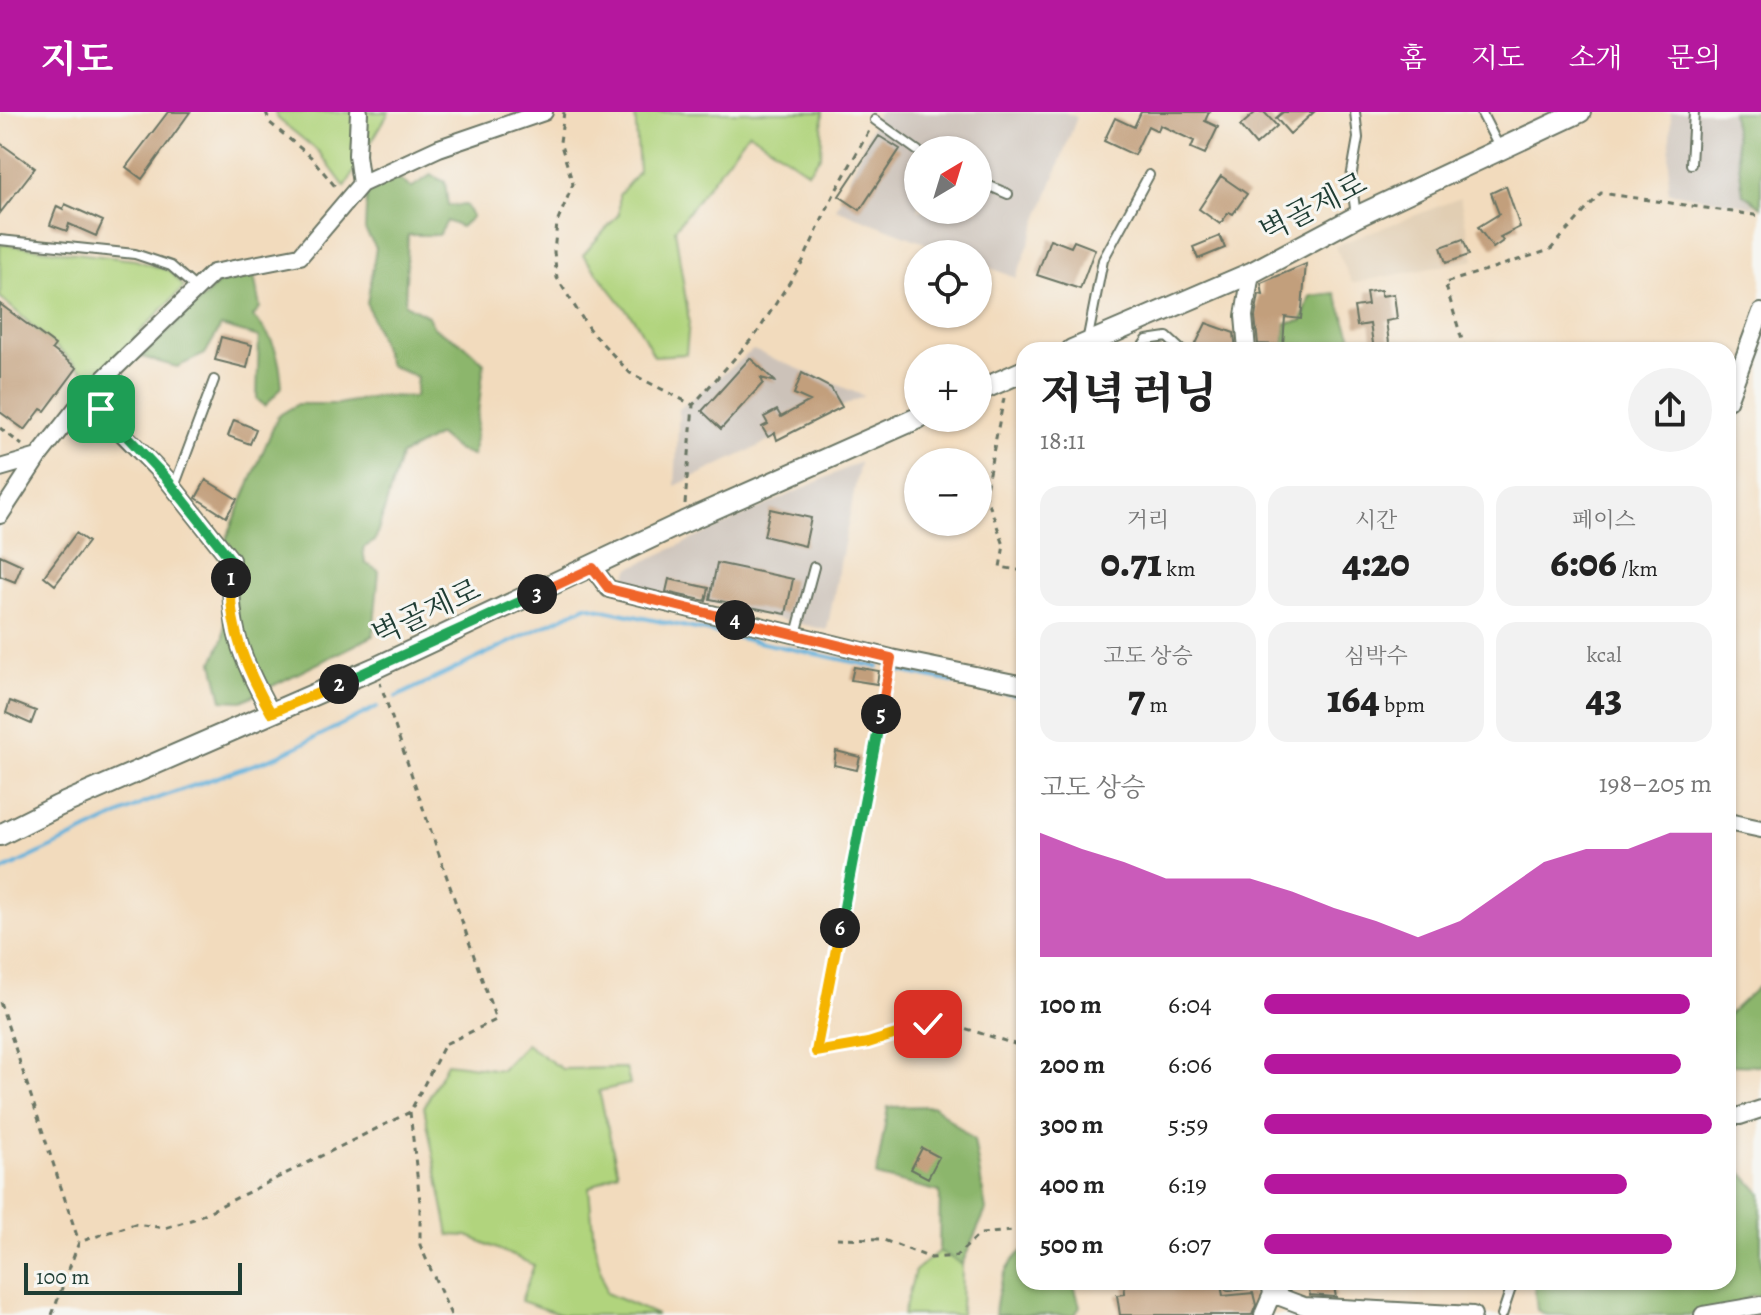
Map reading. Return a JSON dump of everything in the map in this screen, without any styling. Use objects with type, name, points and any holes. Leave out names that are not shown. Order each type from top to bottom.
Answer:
[{"type":"street","points":[[359,112],[357,155],[361,184]]},
{"type":"street","points":[[0,515],[38,457],[86,396],[213,273],[300,256],[361,184],[439,148],[544,112]]},
{"type":"street","name":"벽골제로","points":[[1092,342],[1251,273],[1356,217],[1580,112]]},
{"type":"street","points":[[1246,342],[1244,316],[1251,273]]},
{"type":"street","points":[[1736,379],[1761,312]]},
{"type":"street","points":[[992,385],[1016,375]]},
{"type":"street","points":[[86,396],[173,488],[231,560],[229,606],[244,664],[271,713]]},
{"type":"street","name":"벽골제로","points":[[0,835],[58,806],[375,668],[593,568],[684,522],[904,424]]},
{"type":"street","points":[[0,468],[38,457]]},
{"type":"street","points":[[593,568],[609,589],[891,658],[1016,683]]},
{"type":"street","points":[[1736,824],[1761,829]]},
{"type":"street","points":[[1740,1116],[1761,1109]]},
{"type":"street","points":[[1263,1315],[1267,1290]]},
{"type":"street","points":[[1277,1290],[1319,1308],[1415,1309],[1473,1315]]},
{"type":"street","points":[[1703,1315],[1761,1305]]},
{"type":"lane","points":[[1355,112],[1358,138],[1351,178],[1356,217]]},
{"type":"lane","points":[[1481,112],[1501,149]]},
{"type":"lane","points":[[1691,164],[1694,112]]},
{"type":"lane","points":[[875,120],[904,141]]},
{"type":"lane","points":[[1081,342],[1103,260],[1149,175]]},
{"type":"lane","points":[[992,187],[1008,194]]},
{"type":"lane","points":[[0,240],[135,254],[171,266],[197,289]]},
{"type":"lane","points":[[1146,342],[1167,337],[1172,342]]},
{"type":"lane","points":[[173,488],[214,380]]},
{"type":"lane","points":[[796,635],[814,567]]},
{"type":"lane","points":[[1502,1315],[1510,1290]]},
{"type":"path","points":[[266,112],[270,123],[311,157],[348,202]]},
{"type":"path","points":[[564,112],[560,142],[573,184],[557,223],[554,252],[557,278],[589,329],[630,373],[693,405]]},
{"type":"path","points":[[684,522],[693,405],[757,333],[773,309],[803,261],[833,196],[875,120]]},
{"type":"path","points":[[1463,342],[1445,283],[1550,250],[1601,193],[1761,216]]},
{"type":"path","points":[[1016,375],[985,493],[1004,545],[1000,567],[1016,570]]},
{"type":"path","points":[[0,428],[38,457]]},
{"type":"path","points":[[891,658],[816,1052],[868,1043],[942,1021],[1016,1044]]},
{"type":"path","points":[[375,668],[496,1020],[445,1044],[410,1112],[420,1202],[420,1245],[451,1315]]},
{"type":"path","points":[[0,1002],[79,1242],[52,1315]]},
{"type":"path","points":[[79,1242],[135,1224],[165,1228],[194,1219],[410,1112]]},
{"type":"path","points":[[837,1238],[881,1239],[931,1258],[956,1256],[980,1234],[1016,1231]]},
{"type":"shaded area","points":[[878,112],[1064,112],[1077,117],[1016,278],[992,269],[992,240],[917,240],[836,209]]},
{"type":"shaded area","points":[[1671,112],[1732,112],[1743,193],[1756,207],[1668,192]]},
{"type":"shaded area","points":[[1460,198],[1474,260],[1352,283],[1335,246]]},
{"type":"shaded area","points":[[753,350],[864,396],[675,486],[679,409]]},
{"type":"shaded area","points":[[860,462],[827,630],[622,583],[630,568]]},
{"type":"green space","points":[[275,112],[389,112],[345,187],[319,152],[277,118]]},
{"type":"green space","points":[[635,112],[823,112],[821,155],[808,172],[749,132],[675,229],[689,321],[686,354],[654,356],[636,322],[583,255],[619,214],[619,195],[639,171]]},
{"type":"green space","points":[[1732,112],[1761,112],[1761,207],[1743,193]]},
{"type":"green space","points":[[394,175],[411,188],[431,175],[445,182],[448,206],[466,205],[472,217],[461,227],[447,221],[439,235],[408,235],[405,304],[428,316],[434,328],[463,344],[484,363],[473,456],[457,450],[439,435],[401,455],[375,541],[363,548],[365,563],[379,571],[373,636],[242,701],[222,700],[213,662],[224,637],[225,542],[278,416],[298,404],[338,404],[379,396],[415,397],[417,377],[389,365],[367,304],[376,248],[365,230],[367,188]]},
{"type":"green space","points":[[0,244],[135,260],[170,271],[184,287],[93,380],[0,297]]},
{"type":"green space","points":[[254,275],[260,308],[253,317],[267,332],[275,349],[282,387],[265,406],[257,399],[259,337],[221,326],[205,354],[177,367],[142,357],[219,283]]},
{"type":"green space","points":[[1335,293],[1354,342],[1285,342],[1286,323],[1302,321],[1310,296]]},
{"type":"green space","points":[[1761,984],[1761,1066],[1736,1065],[1736,1007]]},
{"type":"green space","points":[[526,1044],[562,1069],[626,1068],[630,1084],[599,1091],[618,1172],[589,1188],[594,1241],[606,1293],[657,1315],[562,1315],[521,1301],[534,1265],[468,1236],[449,1235],[424,1107],[447,1063],[501,1070]]},
{"type":"green space","points":[[934,1106],[974,1140],[986,1210],[962,1264],[939,1251],[940,1192],[876,1176],[888,1107]]},
{"type":"green space","points":[[1736,1166],[1761,1194],[1761,1295],[1750,1296],[1721,1315],[1547,1315],[1537,1310],[1535,1290],[1736,1290]]},
{"type":"green space","points":[[939,1251],[962,1264],[961,1315],[903,1315],[915,1271]]},
{"type":"green space","points":[[1016,1257],[1016,1290],[1075,1290],[1080,1306],[1075,1315],[995,1315],[1002,1279]]},
{"type":"building","points":[[168,112],[190,112],[142,179],[126,167]]},
{"type":"building","points":[[1141,112],[1209,112],[1205,121],[1218,127],[1205,154],[1191,148],[1194,141],[1160,125],[1158,131],[1148,126],[1134,155],[1104,141],[1115,118],[1134,127]]},
{"type":"building","points":[[1256,112],[1264,112],[1277,126],[1256,145],[1240,126]]},
{"type":"building","points":[[1283,112],[1314,112],[1290,134],[1276,118]]},
{"type":"building","points":[[879,136],[900,149],[860,210],[839,196]]},
{"type":"building","points":[[0,143],[35,168],[0,213]]},
{"type":"building","points":[[1221,176],[1247,194],[1233,214],[1229,212],[1220,224],[1199,209]]},
{"type":"building","points":[[1506,186],[1520,227],[1500,237],[1503,241],[1493,248],[1478,227],[1499,214],[1491,193]]},
{"type":"building","points":[[65,204],[103,221],[96,236],[69,224],[67,231],[50,225],[57,206],[63,209]]},
{"type":"building","points":[[1220,236],[1225,248],[1198,259],[1193,247]]},
{"type":"building","points":[[1050,239],[1071,247],[1074,241],[1095,249],[1080,289],[1037,275]]},
{"type":"building","points":[[1463,239],[1469,255],[1446,263],[1441,247]]},
{"type":"building","points":[[1306,264],[1301,319],[1285,317],[1283,342],[1258,342],[1255,317],[1259,294],[1263,295],[1261,283]]},
{"type":"building","points":[[1381,290],[1381,296],[1394,294],[1397,319],[1386,321],[1389,342],[1373,342],[1370,324],[1357,326],[1354,307],[1368,305],[1366,292]]},
{"type":"building","points":[[0,304],[55,345],[52,349],[77,368],[45,411],[41,409],[25,430],[0,412]]},
{"type":"building","points":[[1206,323],[1234,333],[1235,342],[1197,342]]},
{"type":"building","points":[[221,337],[252,345],[247,368],[215,360]]},
{"type":"building","points":[[750,358],[776,382],[761,378],[763,383],[721,429],[702,411]]},
{"type":"building","points":[[802,373],[831,388],[842,407],[777,440],[775,433],[768,437],[762,427],[768,424],[764,417],[777,410],[781,417],[810,401],[794,394]]},
{"type":"building","points":[[234,420],[256,429],[250,444],[228,436]]},
{"type":"building","points":[[206,480],[237,499],[226,517],[196,498]]},
{"type":"building","points":[[770,509],[811,518],[805,546],[764,536]]},
{"type":"building","points":[[76,533],[88,542],[55,585],[44,576]]},
{"type":"building","points":[[0,555],[22,565],[15,582],[0,576]]},
{"type":"building","points":[[717,563],[793,579],[786,614],[710,599]]},
{"type":"building","points":[[669,579],[709,588],[706,601],[666,592]]},
{"type":"building","points":[[854,667],[879,671],[877,684],[851,680]]},
{"type":"building","points":[[10,701],[36,711],[31,724],[6,713]]},
{"type":"building","points":[[836,751],[860,757],[857,770],[834,765]]},
{"type":"building","points":[[922,1148],[939,1157],[928,1178],[911,1169]]},
{"type":"building","points":[[1125,1290],[1222,1290],[1223,1296],[1253,1293],[1256,1305],[1252,1315],[1120,1315],[1117,1295],[1125,1294]]},
{"type":"building","points":[[1309,1290],[1335,1290],[1336,1297],[1310,1295]]},
{"type":"waterway","points":[[396,697],[586,606],[878,667]]},
{"type":"waterway","points":[[900,671],[1016,695]]},
{"type":"waterway","points":[[0,872],[144,803],[278,756],[377,707]]},
{"type":"route","points":[[101,409],[166,478],[231,560],[229,606],[244,664],[271,713],[593,568],[609,589],[891,658],[816,1052],[868,1043],[928,1024]]}]
